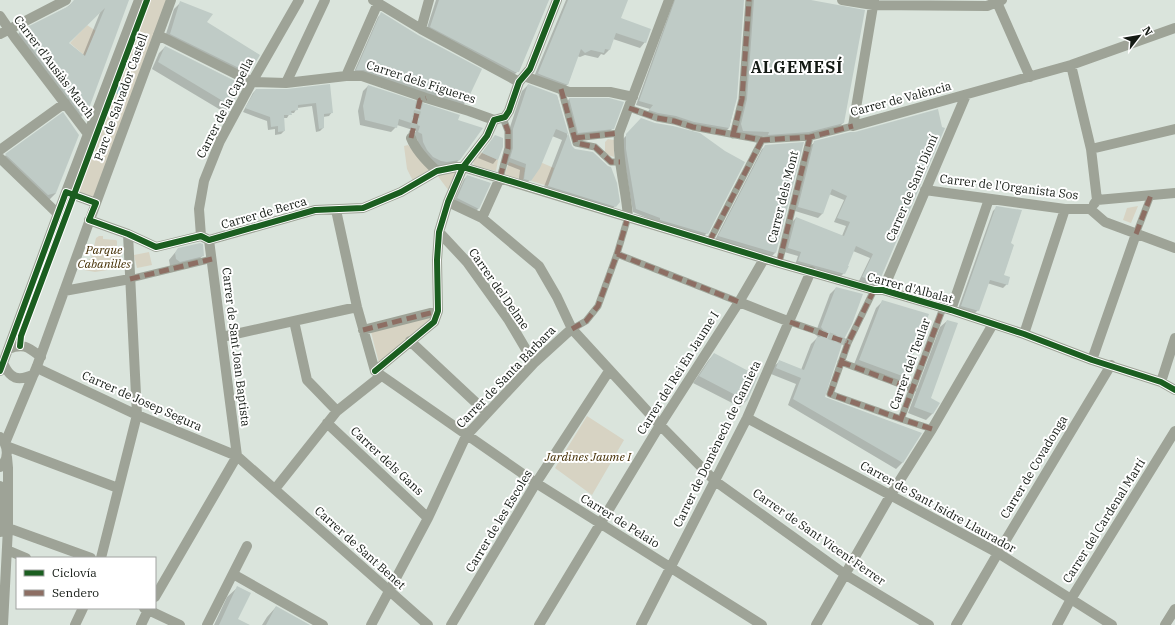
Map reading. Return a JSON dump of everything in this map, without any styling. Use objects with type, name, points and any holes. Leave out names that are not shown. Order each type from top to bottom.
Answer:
[{"type":"street","points":[[5,32],[66,0]]},
{"type":"street","name":"Parc de Salvador Castell","points":[[4,357],[139,0]]},
{"type":"street","name":"Parc de Salvador Castell","points":[[4,530],[8,468],[4,442],[41,357],[89,220],[171,0]]},
{"type":"street","name":"Carrer de la Capella","points":[[205,238],[199,209],[204,181],[220,142],[252,82],[299,0]]},
{"type":"street","points":[[286,83],[325,0]]},
{"type":"street","points":[[421,29],[430,0]]},
{"type":"street","points":[[275,489],[337,411],[378,374],[410,341],[434,322],[438,310],[437,260],[439,232],[448,202],[463,167],[496,122],[509,111],[522,79],[530,69],[557,0]]},
{"type":"street","points":[[631,218],[618,148],[619,133],[669,0]]},
{"type":"street","points":[[733,135],[742,99],[749,0]]},
{"type":"street","points":[[842,0],[987,6],[998,1],[1030,77]]},
{"type":"street","points":[[346,76],[376,1],[421,29],[522,79],[569,92],[610,92],[633,97]]},
{"type":"street","points":[[853,126],[874,2]]},
{"type":"street","name":"Carrer d'Ausiàs March","points":[[0,16],[5,32],[65,103],[88,134]]},
{"type":"street","name":"Carrer de València","points":[[629,108],[693,128],[762,140],[810,137],[1071,66],[1175,28]]},
{"type":"street","name":"Carrer dels Figueres","points":[[158,35],[252,82],[286,83],[346,76],[362,76],[426,98],[469,110],[496,122]]},
{"type":"street","points":[[1071,66],[1091,149],[1098,200]]},
{"type":"street","points":[[561,89],[576,143],[595,147],[611,162],[620,162]]},
{"type":"street","name":"Carrer de Sant Dioní","points":[[878,290],[925,190],[966,95]]},
{"type":"street","points":[[0,150],[65,103]]},
{"type":"street","points":[[482,218],[500,178],[508,148],[508,131],[496,122]]},
{"type":"street","points":[[1091,149],[1175,129]]},
{"type":"street","points":[[575,138],[619,133]]},
{"type":"street","name":"Carrer dels Mont","points":[[779,263],[810,137]]},
{"type":"street","points":[[411,138],[414,145],[427,162],[437,171]]},
{"type":"street","points":[[708,242],[762,140]]},
{"type":"street","points":[[0,158],[58,214]]},
{"type":"street","name":"Carrer de Berca","points":[[89,220],[128,234],[156,247],[205,238],[315,210],[363,208],[401,192],[437,171],[463,167]]},
{"type":"street","name":"Carrer d'Albalat","points":[[463,167],[764,259],[947,309],[1024,334],[1092,360],[1161,382],[1175,390]]},
{"type":"street","name":"Carrer de l'Organista Sos","points":[[925,190],[1065,209],[1090,209]]},
{"type":"street","points":[[66,192],[96,203]]},
{"type":"street","points":[[1175,193],[1098,200],[1090,209],[1105,222],[1175,248]]},
{"type":"street","points":[[1092,360],[1151,195]]},
{"type":"street","points":[[947,309],[989,199]]},
{"type":"street","name":"Carrer de Sant Vicent Ferrer","points":[[448,202],[482,218],[539,266],[557,297],[572,329],[609,371],[715,481],[846,575],[929,625]]},
{"type":"street","points":[[1024,334],[1065,209]]},
{"type":"street","points":[[336,210],[357,307],[378,374]]},
{"type":"street","name":"Carrer de Santa Bàrbara","points":[[371,625],[428,518],[466,436],[534,364],[567,333],[586,320],[598,306],[631,218]]},
{"type":"street","name":"Carrer del Delme","points":[[439,232],[467,262],[508,319],[534,364]]},
{"type":"street","points":[[101,557],[137,415],[128,234]]},
{"type":"street","name":"Carrer de Sant Joan Baptista","points":[[205,238],[212,259],[237,456]]},
{"type":"street","points":[[617,254],[819,332]]},
{"type":"street","points":[[64,291],[130,279],[212,259]]},
{"type":"street","name":"Carrer del Rei En Jaume I","points":[[539,625],[660,425],[739,302],[764,259]]},
{"type":"street","name":"Carrer de Domènech de Gamieta","points":[[641,625],[747,418],[812,271]]},
{"type":"street","points":[[878,290],[847,342],[830,394],[901,419]]},
{"type":"street","points":[[222,338],[357,307]]},
{"type":"street","name":"Carrer del Teular","points":[[932,429],[901,419],[947,309]]},
{"type":"street","points":[[363,330],[438,310]]},
{"type":"street","points":[[294,321],[307,380],[337,411]]},
{"type":"street","points":[[816,625],[890,496],[932,429],[993,324]]},
{"type":"street","points":[[1161,382],[1175,338]]},
{"type":"street","points":[[410,341],[487,413]]},
{"type":"street","points":[[35,371],[24,379],[15,378],[7,370],[4,357],[20,346],[26,346],[41,357]]},
{"type":"street","points":[[841,362],[914,389]]},
{"type":"street","name":"Carrer de Covadonga","points":[[956,625],[1111,365]]},
{"type":"street","name":"Carrer de Josep Segura","points":[[35,371],[237,456],[275,489]]},
{"type":"street","name":"Carrer de les Escoles","points":[[451,625],[536,483],[609,371]]},
{"type":"street","name":"Carrer de Pelaio","points":[[378,374],[466,436],[600,525],[762,625]]},
{"type":"street","name":"Carrer de Sant Isidre Llaurador","points":[[747,418],[998,553],[1112,625]]},
{"type":"street","name":"Carrer dels Gans","points":[[327,423],[428,518]]},
{"type":"street","name":"Carrer del Cardenal Martí","points":[[1057,625],[1071,599],[1175,431]]},
{"type":"street","points":[[4,442],[118,488]]},
{"type":"street","points":[[158,584],[237,456]]},
{"type":"street","points":[[0,467],[3,465],[7,457]]},
{"type":"street","name":"Parc de Salvador Castell","points":[[0,486],[7,550],[3,625]]},
{"type":"street","name":"Carrer de Sant Benet","points":[[275,489],[428,625]]},
{"type":"street","points":[[4,530],[87,557]]},
{"type":"street","points":[[207,625],[247,546]]},
{"type":"street","points":[[7,550],[24,557]]},
{"type":"street","points":[[233,574],[323,625]]},
{"type":"street","points":[[75,625],[83,609]]},
{"type":"street","points":[[140,625],[147,609],[180,625]]},
{"type":"street","points":[[1165,625],[1175,609]]},
{"type":"green space","points":[[144,0],[168,0],[94,198],[75,193],[72,189]]},
{"type":"green space","points":[[87,25],[96,31],[85,56],[70,43]]},
{"type":"green space","points":[[608,139],[614,140],[614,157],[605,154],[605,142]]},
{"type":"green space","points":[[408,145],[430,169],[413,181],[407,169],[404,146]]},
{"type":"green space","points":[[478,151],[498,160],[496,171],[474,166],[473,161]]},
{"type":"green space","points":[[509,162],[525,168],[523,180],[504,176]]},
{"type":"green space","points":[[540,162],[554,168],[548,186],[531,181]]},
{"type":"green space","points":[[457,171],[449,191],[437,175]]},
{"type":"green space","points":[[1138,206],[1131,223],[1123,220],[1127,208]]},
{"type":"green space","name":"Parque Cabanilles","points":[[103,236],[103,239],[117,241],[117,255],[120,255],[120,268],[95,272],[84,270],[89,259],[91,259],[96,238]]},
{"type":"green space","points":[[149,252],[152,265],[137,268],[134,255]]},
{"type":"green space","points":[[433,314],[432,321],[379,363],[371,332]]},
{"type":"green space","name":"Jardines Jaume I","points":[[587,416],[624,440],[592,495],[555,468]]},
{"type":"water","points":[[140,34],[144,36],[133,63],[130,62]]},
{"type":"water","points":[[125,76],[128,77],[122,92],[125,93],[122,101],[118,100],[119,95],[116,93],[120,83],[123,83]]},
{"type":"building","points":[[74,0],[129,0],[88,111],[81,114],[19,31],[69,6]],"holes":[[[105,8],[85,56],[69,43]]]},
{"type":"building","points":[[439,0],[549,0],[519,72],[515,72],[430,27]]},
{"type":"building","points":[[568,0],[628,0],[621,18],[651,29],[646,43],[616,33],[610,50],[605,49],[604,53],[591,50],[585,53],[581,49],[568,85],[539,74],[538,73]]},
{"type":"building","points":[[675,0],[744,0],[737,98],[729,128],[694,122],[676,116],[658,113],[649,110],[653,105],[639,101]]},
{"type":"building","points":[[754,0],[811,0],[865,10],[844,123],[809,132],[768,135],[769,132],[743,131],[741,124],[747,99]]},
{"type":"building","points":[[180,1],[213,14],[207,22],[260,55],[249,73],[170,34]]},
{"type":"building","points":[[381,12],[418,35],[482,69],[466,103],[364,70],[356,70]]},
{"type":"building","points":[[165,46],[243,85],[231,106],[158,62]]},
{"type":"building","points":[[330,84],[333,113],[324,114],[324,128],[319,129],[316,103],[298,105],[298,110],[291,111],[292,115],[284,115],[285,131],[278,132],[278,126],[271,127],[270,117],[245,108],[256,89],[287,89]]},
{"type":"building","points":[[528,84],[557,95],[572,146],[575,149],[593,152],[611,167],[617,183],[620,202],[616,207],[548,186],[568,134],[556,129],[540,168],[531,181],[524,179],[526,164],[510,158],[513,148],[513,129]]},
{"type":"building","points":[[368,85],[460,115],[458,120],[483,128],[460,160],[447,162],[441,161],[433,157],[427,150],[423,142],[422,134],[418,132],[420,126],[399,119],[397,128],[365,120],[363,106]]},
{"type":"building","points":[[569,98],[609,98],[624,102],[614,129],[578,133]]},
{"type":"building","points":[[938,109],[942,127],[945,128],[879,282],[862,277],[873,254],[856,246],[845,274],[798,261],[801,252],[788,248],[796,217],[844,236],[850,222],[837,218],[847,196],[832,189],[823,214],[798,207],[814,141],[855,132]]},
{"type":"building","points":[[63,112],[79,135],[56,193],[48,195],[5,154]]},
{"type":"building","points":[[641,118],[655,123],[700,133],[725,151],[745,162],[708,234],[660,220],[660,218],[636,209],[626,149],[626,134]]},
{"type":"building","points":[[495,135],[503,138],[503,147],[498,160],[482,153]]},
{"type":"building","points":[[804,142],[776,253],[718,236],[765,145]]},
{"type":"building","points":[[467,175],[491,183],[479,209],[457,198]]},
{"type":"building","points":[[996,206],[1022,210],[1011,243],[1014,245],[1004,275],[1010,277],[1008,285],[990,280],[979,311],[961,306]]},
{"type":"building","points":[[200,243],[203,244],[204,256],[180,262],[176,259],[175,253],[178,248]]},
{"type":"building","points":[[836,287],[863,294],[852,324],[843,341],[825,397],[922,433],[903,463],[793,399],[801,378],[776,368],[779,360],[804,370],[817,337],[824,334],[821,327]]},
{"type":"building","points":[[882,300],[929,314],[905,377],[859,360]]},
{"type":"building","points":[[947,320],[958,323],[931,398],[940,403],[933,414],[914,407]]},
{"type":"building","points":[[714,353],[758,376],[747,401],[699,376]]},
{"type":"building","points":[[237,586],[251,593],[238,619],[250,625],[219,625]]},
{"type":"building","points":[[276,606],[310,625],[266,625]]},
{"type":"tunnel","points":[[411,138],[420,100],[426,98]]},
{"type":"tunnel","points":[[819,332],[845,342]]},
{"type":"marked path","points":[[733,135],[742,99],[749,0]]},
{"type":"marked path","points":[[561,89],[576,143],[595,147],[611,162],[620,162]]},
{"type":"marked path","points":[[411,138],[420,100],[426,98]]},
{"type":"marked path","points":[[629,108],[657,118],[674,121],[693,127],[762,140],[810,137],[853,126]]},
{"type":"marked path","points":[[500,178],[508,148],[508,131],[503,118]]},
{"type":"marked path","points":[[575,138],[619,133]]},
{"type":"marked path","points":[[779,263],[810,137]]},
{"type":"marked path","points":[[709,242],[762,140]]},
{"type":"marked path","points":[[1136,234],[1151,195]]},
{"type":"marked path","points":[[572,329],[586,321],[598,306],[617,254],[628,217]]},
{"type":"marked path","points":[[617,254],[739,302]]},
{"type":"marked path","points":[[130,279],[212,259]]},
{"type":"marked path","points":[[874,290],[848,343],[830,394],[901,419]]},
{"type":"marked path","points":[[932,429],[901,419],[943,308]]},
{"type":"marked path","points":[[363,330],[438,311]]},
{"type":"marked path","points":[[790,322],[848,343]]},
{"type":"marked path","points":[[841,362],[913,389]]},
{"type":"cycle path","points":[[20,346],[21,336],[147,0]]},
{"type":"cycle path","points":[[375,371],[434,322],[438,311],[437,260],[439,232],[448,202],[463,167],[487,136],[494,120],[505,117],[509,111],[519,82],[530,69],[557,0]]},
{"type":"cycle path","points":[[0,371],[66,192],[96,203],[89,220],[128,234],[156,247],[201,236],[209,240],[315,210],[363,208],[401,192],[437,171],[463,167],[779,263],[874,290],[883,290],[951,310],[1024,334],[1092,360],[1161,382],[1175,390]]},
{"type":"district","name":"ALGEMESÍ","points":[[797,67]]}]
